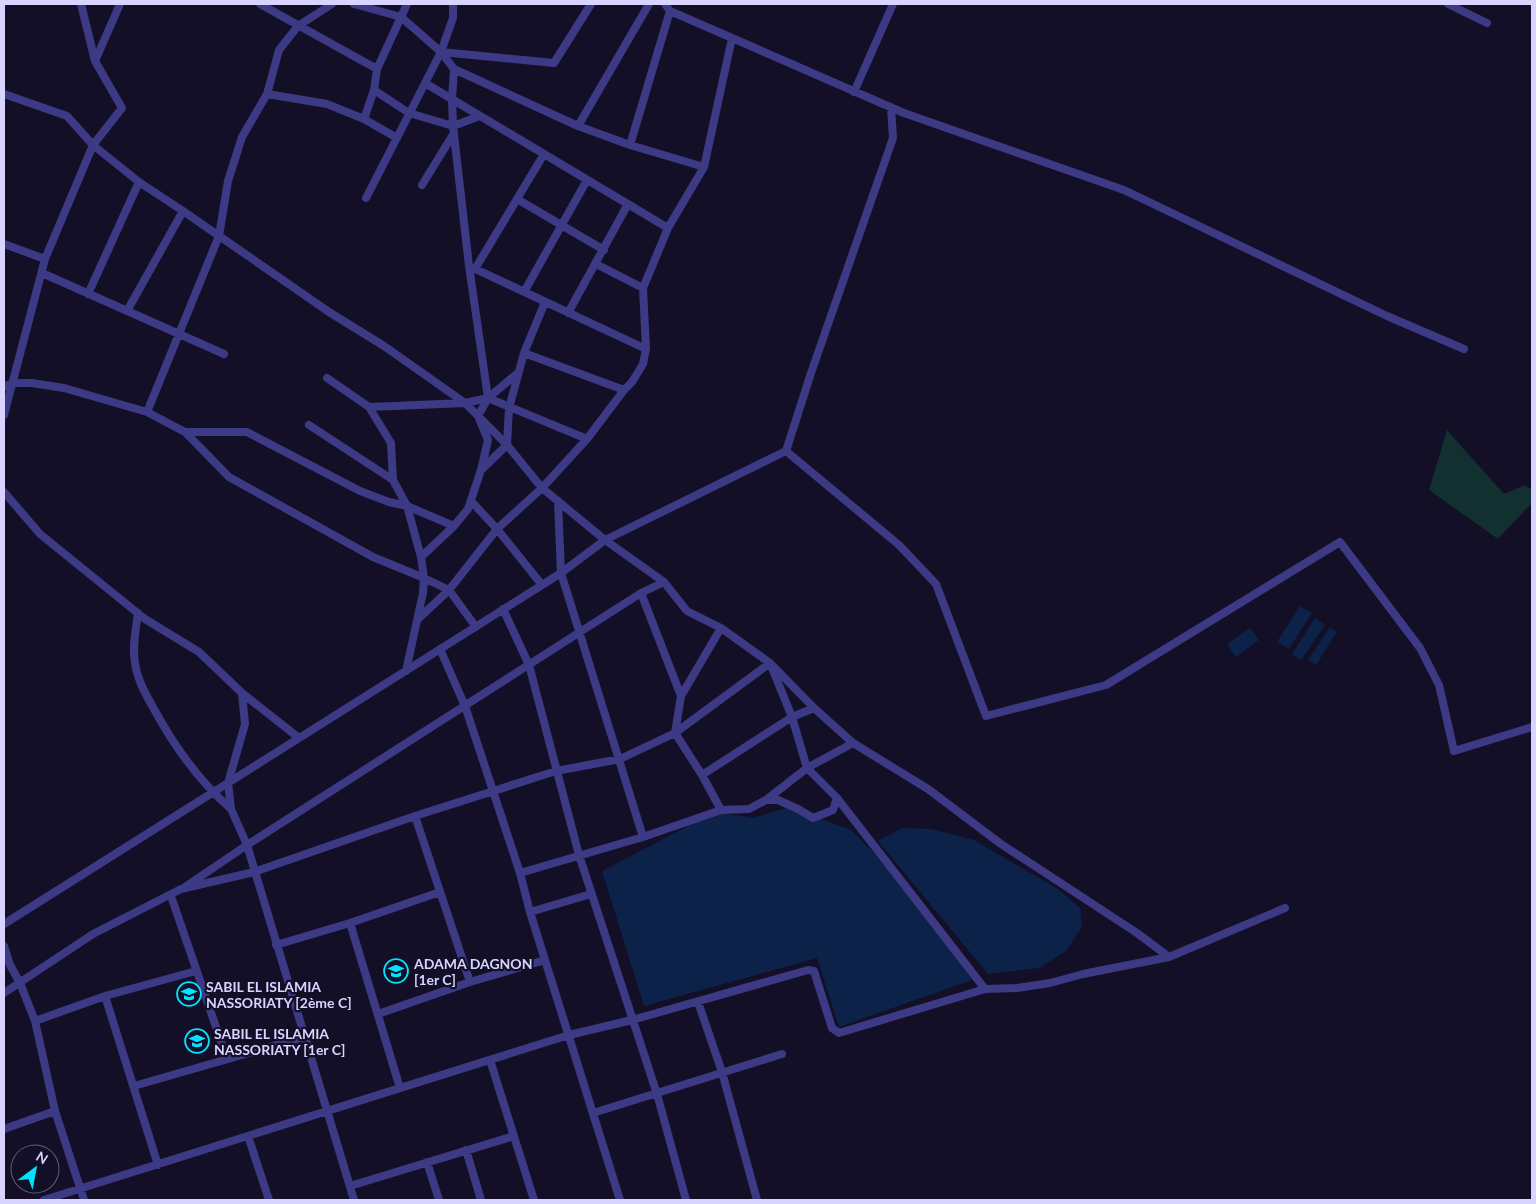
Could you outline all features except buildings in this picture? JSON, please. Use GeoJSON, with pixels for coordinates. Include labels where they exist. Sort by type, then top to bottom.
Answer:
{"type":"FeatureCollection","features":[{"type":"Feature","properties":{"kind":"street"},"geometry":{"type":"LineString","coordinates":[[4,416],[42,273],[44,259],[93,145],[122,108],[96,61],[81,4]]}},
{"type":"Feature","properties":{"kind":"street"},"geometry":{"type":"LineString","coordinates":[[96,61],[120,4]]}},
{"type":"Feature","properties":{"kind":"street"},"geometry":{"type":"LineString","coordinates":[[260,4],[377,69]]}},
{"type":"Feature","properties":{"kind":"street"},"geometry":{"type":"LineString","coordinates":[[147,412],[219,236],[228,181],[239,146],[266,94],[279,50],[298,26],[332,4]]}},
{"type":"Feature","properties":{"kind":"street"},"geometry":{"type":"LineString","coordinates":[[354,4],[401,17],[441,52],[454,70],[578,126],[630,146],[704,167]]}},
{"type":"Feature","properties":{"kind":"street"},"geometry":{"type":"LineString","coordinates":[[364,119],[374,90],[377,69],[406,4]]}},
{"type":"Feature","properties":{"kind":"street"},"geometry":{"type":"LineString","coordinates":[[366,198],[441,52],[453,18],[453,4]]}},
{"type":"Feature","properties":{"kind":"street"},"geometry":{"type":"LineString","coordinates":[[441,52],[554,63],[591,4]]}},
{"type":"Feature","properties":{"kind":"street"},"geometry":{"type":"LineString","coordinates":[[578,126],[648,4]]}},
{"type":"Feature","properties":{"kind":"street"},"geometry":{"type":"LineString","coordinates":[[665,4],[670,11],[891,108],[1124,190],[1387,316],[1464,349]]}},
{"type":"Feature","properties":{"kind":"street"},"geometry":{"type":"LineString","coordinates":[[854,92],[893,4]]}},
{"type":"Feature","properties":{"kind":"street"},"geometry":{"type":"LineString","coordinates":[[1448,4],[1487,23]]}},
{"type":"Feature","properties":{"kind":"street"},"geometry":{"type":"LineString","coordinates":[[630,146],[670,11]]}},
{"type":"Feature","properties":{"kind":"street"},"geometry":{"type":"LineString","coordinates":[[418,619],[448,590],[497,529],[542,488],[587,439],[632,382],[643,364],[646,349],[643,288],[668,228],[704,167],[732,38]]}},
{"type":"Feature","properties":{"kind":"street"},"geometry":{"type":"LineString","coordinates":[[454,70],[453,129],[488,398]]}},
{"type":"Feature","properties":{"kind":"street"},"geometry":{"type":"LineString","coordinates":[[424,83],[668,228]]}},
{"type":"Feature","properties":{"kind":"street"},"geometry":{"type":"LineString","coordinates":[[374,90],[409,113],[453,129]]}},
{"type":"Feature","properties":{"kind":"street"},"geometry":{"type":"LineString","coordinates":[[266,94],[327,104],[364,119],[397,138]]}},
{"type":"Feature","properties":{"kind":"street"},"geometry":{"type":"LineString","coordinates":[[5,97],[67,116],[93,145],[139,182],[329,312],[384,346],[465,403],[507,445],[542,488],[604,540],[664,582],[687,611],[721,628],[770,663],[814,708],[854,743],[928,789],[1001,844],[1137,933],[1169,957]]}},
{"type":"Feature","properties":{"kind":"street"},"geometry":{"type":"LineString","coordinates":[[4,924],[561,573],[604,540],[786,451],[811,372],[893,138],[891,108]]}},
{"type":"Feature","properties":{"kind":"street"},"geometry":{"type":"LineString","coordinates":[[422,184],[453,129],[480,116]]}},
{"type":"Feature","properties":{"kind":"street"},"geometry":{"type":"LineString","coordinates":[[472,267],[544,154]]}},
{"type":"Feature","properties":{"kind":"street"},"geometry":{"type":"LineString","coordinates":[[524,292],[587,180]]}},
{"type":"Feature","properties":{"kind":"street"},"geometry":{"type":"LineString","coordinates":[[88,294],[139,182]]}},
{"type":"Feature","properties":{"kind":"street"},"geometry":{"type":"LineString","coordinates":[[517,199],[604,250]]}},
{"type":"Feature","properties":{"kind":"street"},"geometry":{"type":"LineString","coordinates":[[568,312],[628,204]]}},
{"type":"Feature","properties":{"kind":"street"},"geometry":{"type":"LineString","coordinates":[[128,311],[183,211]]}},
{"type":"Feature","properties":{"kind":"street"},"geometry":{"type":"LineString","coordinates":[[4,244],[44,259]]}},
{"type":"Feature","properties":{"kind":"street"},"geometry":{"type":"LineString","coordinates":[[596,264],[643,288]]}},
{"type":"Feature","properties":{"kind":"street"},"geometry":{"type":"LineString","coordinates":[[472,267],[646,349]]}},
{"type":"Feature","properties":{"kind":"street"},"geometry":{"type":"LineString","coordinates":[[42,273],[224,354]]}},
{"type":"Feature","properties":{"kind":"street"},"geometry":{"type":"LineString","coordinates":[[481,470],[507,445],[509,408],[524,353],[545,302]]}},
{"type":"Feature","properties":{"kind":"street"},"geometry":{"type":"LineString","coordinates":[[524,353],[624,390]]}},
{"type":"Feature","properties":{"kind":"street"},"geometry":{"type":"LineString","coordinates":[[478,416],[488,398],[520,371]]}},
{"type":"Feature","properties":{"kind":"street"},"geometry":{"type":"LineString","coordinates":[[327,378],[369,407],[391,443],[393,480],[407,506],[421,557],[424,578],[418,619],[406,671]]}},
{"type":"Feature","properties":{"kind":"street"},"geometry":{"type":"LineString","coordinates":[[4,386],[12,383],[32,383],[64,388],[147,412],[185,432],[229,477],[373,557],[448,590],[476,627]]}},
{"type":"Feature","properties":{"kind":"street"},"geometry":{"type":"LineString","coordinates":[[369,407],[465,403],[488,398],[587,439]]}},
{"type":"Feature","properties":{"kind":"street"},"geometry":{"type":"LineString","coordinates":[[421,557],[454,526],[468,509],[471,502],[488,440],[478,416]]}},
{"type":"Feature","properties":{"kind":"street"},"geometry":{"type":"LineString","coordinates":[[310,425],[393,480]]}},
{"type":"Feature","properties":{"kind":"street"},"geometry":{"type":"LineString","coordinates":[[185,432],[247,432],[360,491],[389,502],[407,506],[454,526]]}},
{"type":"Feature","properties":{"kind":"street"},"geometry":{"type":"LineString","coordinates":[[786,451],[899,545],[936,584],[986,716],[1106,685],[1340,542],[1420,648],[1439,685],[1454,751],[1532,727]]}},
{"type":"Feature","properties":{"kind":"street"},"geometry":{"type":"LineString","coordinates":[[4,492],[40,534],[146,619],[199,652],[242,693],[299,738]]}},
{"type":"Feature","properties":{"kind":"street"},"geometry":{"type":"LineString","coordinates":[[558,501],[561,573],[644,837]]}},
{"type":"Feature","properties":{"kind":"street"},"geometry":{"type":"LineString","coordinates":[[471,502],[497,529],[542,585]]}},
{"type":"Feature","properties":{"kind":"street"},"geometry":{"type":"LineString","coordinates":[[4,993],[94,934],[181,890],[247,845],[641,593],[664,582]]}},
{"type":"Feature","properties":{"kind":"street"},"geometry":{"type":"LineString","coordinates":[[641,593],[681,696]]}},
{"type":"Feature","properties":{"kind":"street"},"geometry":{"type":"LineString","coordinates":[[503,609],[529,665],[579,855],[657,1094],[686,1200]]}},
{"type":"Feature","properties":{"kind":"street"},"geometry":{"type":"LineString","coordinates":[[138,613],[135,635],[135,662],[144,691],[169,738],[212,792],[231,809]]}},
{"type":"Feature","properties":{"kind":"street"},"geometry":{"type":"LineString","coordinates":[[721,628],[681,696],[675,733],[702,775],[721,810]]}},
{"type":"Feature","properties":{"kind":"street"},"geometry":{"type":"LineString","coordinates":[[440,649],[465,706],[520,873],[530,912],[620,1200]]}},
{"type":"Feature","properties":{"kind":"street"},"geometry":{"type":"LineString","coordinates":[[770,663],[792,717],[807,768],[837,798],[985,989]]}},
{"type":"Feature","properties":{"kind":"street"},"geometry":{"type":"LineString","coordinates":[[181,890],[254,872],[415,816],[556,771],[620,759],[675,733],[770,663]]}},
{"type":"Feature","properties":{"kind":"street"},"geometry":{"type":"LineString","coordinates":[[242,693],[245,724],[228,783],[231,809],[247,845],[354,1200]]}},
{"type":"Feature","properties":{"kind":"street"},"geometry":{"type":"LineString","coordinates":[[702,775],[792,717],[814,708]]}},
{"type":"Feature","properties":{"kind":"street"},"geometry":{"type":"LineString","coordinates":[[520,873],[644,837],[721,810],[749,809],[766,800],[807,768],[854,743]]}},
{"type":"Feature","properties":{"kind":"street"},"geometry":{"type":"LineString","coordinates":[[766,800],[778,800],[813,818],[833,810],[837,798]]}},
{"type":"Feature","properties":{"kind":"street"},"geometry":{"type":"LineString","coordinates":[[415,816],[470,982]]}},
{"type":"Feature","properties":{"kind":"street"},"geometry":{"type":"LineString","coordinates":[[276,945],[350,924],[440,892]]}},
{"type":"Feature","properties":{"kind":"street"},"geometry":{"type":"LineString","coordinates":[[530,912],[591,894]]}},
{"type":"Feature","properties":{"kind":"street"},"geometry":{"type":"LineString","coordinates":[[171,896],[227,1060]]}},
{"type":"Feature","properties":{"kind":"street"},"geometry":{"type":"LineString","coordinates":[[44,1200],[569,1035],[632,1020],[808,970],[814,971],[832,1028],[839,1032],[985,989],[1017,988],[1169,957],[1285,908]]}},
{"type":"Feature","properties":{"kind":"street"},"geometry":{"type":"LineString","coordinates":[[350,924],[400,1088]]}},
{"type":"Feature","properties":{"kind":"street"},"geometry":{"type":"LineString","coordinates":[[4,946],[10,965],[36,1021],[55,1111],[84,1200]]}},
{"type":"Feature","properties":{"kind":"street"},"geometry":{"type":"LineString","coordinates":[[4,958],[10,965]]}},
{"type":"Feature","properties":{"kind":"street"},"geometry":{"type":"LineString","coordinates":[[378,1014],[470,982],[545,960]]}},
{"type":"Feature","properties":{"kind":"street"},"geometry":{"type":"LineString","coordinates":[[36,1021],[106,996],[196,970]]}},
{"type":"Feature","properties":{"kind":"street"},"geometry":{"type":"LineString","coordinates":[[106,996],[158,1165]]}},
{"type":"Feature","properties":{"kind":"street"},"geometry":{"type":"LineString","coordinates":[[698,1002],[722,1072],[757,1200]]}},
{"type":"Feature","properties":{"kind":"street"},"geometry":{"type":"LineString","coordinates":[[134,1086],[304,1037]]}},
{"type":"Feature","properties":{"kind":"street"},"geometry":{"type":"LineString","coordinates":[[593,1113],[782,1054]]}},
{"type":"Feature","properties":{"kind":"street"},"geometry":{"type":"LineString","coordinates":[[490,1060],[534,1200]]}},
{"type":"Feature","properties":{"kind":"street"},"geometry":{"type":"LineString","coordinates":[[4,1129],[55,1111]]}},
{"type":"Feature","properties":{"kind":"street"},"geometry":{"type":"LineString","coordinates":[[248,1136],[269,1200]]}},
{"type":"Feature","properties":{"kind":"street"},"geometry":{"type":"LineString","coordinates":[[350,1186],[514,1136]]}},
{"type":"Feature","properties":{"kind":"street"},"geometry":{"type":"LineString","coordinates":[[466,1150],[482,1200]]}},
{"type":"Feature","properties":{"kind":"street"},"geometry":{"type":"LineString","coordinates":[[427,1162],[439,1200]]}},
{"type":"Feature","properties":{"kind":"green space"},"geometry":{"type":"Polygon","coordinates":[[[1447,430],[1504,494],[1525,485],[1532,490],[1532,503],[1498,539],[1429,490],[1447,430]]]}},
{"type":"Feature","properties":{"kind":"water"},"geometry":{"type":"Polygon","coordinates":[[[1300,606],[1312,613],[1289,649],[1277,642],[1300,606]]]}},
{"type":"Feature","properties":{"kind":"water"},"geometry":{"type":"Polygon","coordinates":[[[1315,618],[1325,625],[1301,660],[1292,654],[1315,618]]]}},
{"type":"Feature","properties":{"kind":"water"},"geometry":{"type":"Polygon","coordinates":[[[1330,627],[1337,632],[1316,665],[1308,660],[1330,627]]]}},
{"type":"Feature","properties":{"kind":"water"},"geometry":{"type":"Polygon","coordinates":[[[1250,628],[1259,640],[1236,657],[1227,644],[1250,628]]]}},
{"type":"Feature","properties":{"kind":"water"},"geometry":{"type":"Polygon","coordinates":[[[789,807],[851,830],[873,852],[942,936],[972,980],[839,1027],[817,958],[644,1006],[602,871],[715,812],[753,818],[789,807]]]}},
{"type":"Feature","properties":{"kind":"water"},"geometry":{"type":"Polygon","coordinates":[[[902,828],[931,829],[974,840],[1058,889],[1080,908],[1082,927],[1066,951],[1039,968],[988,974],[878,841],[902,828]]]}},
{"type":"Feature","properties":{"kind":"place","name":"ADAMA DAGNON [1er C]"},"geometry":{"type":"Point","coordinates":[396,971]}},
{"type":"Feature","properties":{"kind":"place","name":"SABIL EL ISLAMIA NASSORIATY [2ème C]"},"geometry":{"type":"Point","coordinates":[189,994]}},
{"type":"Feature","properties":{"kind":"place","name":"SABIL EL ISLAMIA NASSORIATY [1er C]"},"geometry":{"type":"Point","coordinates":[197,1041]}}]}
